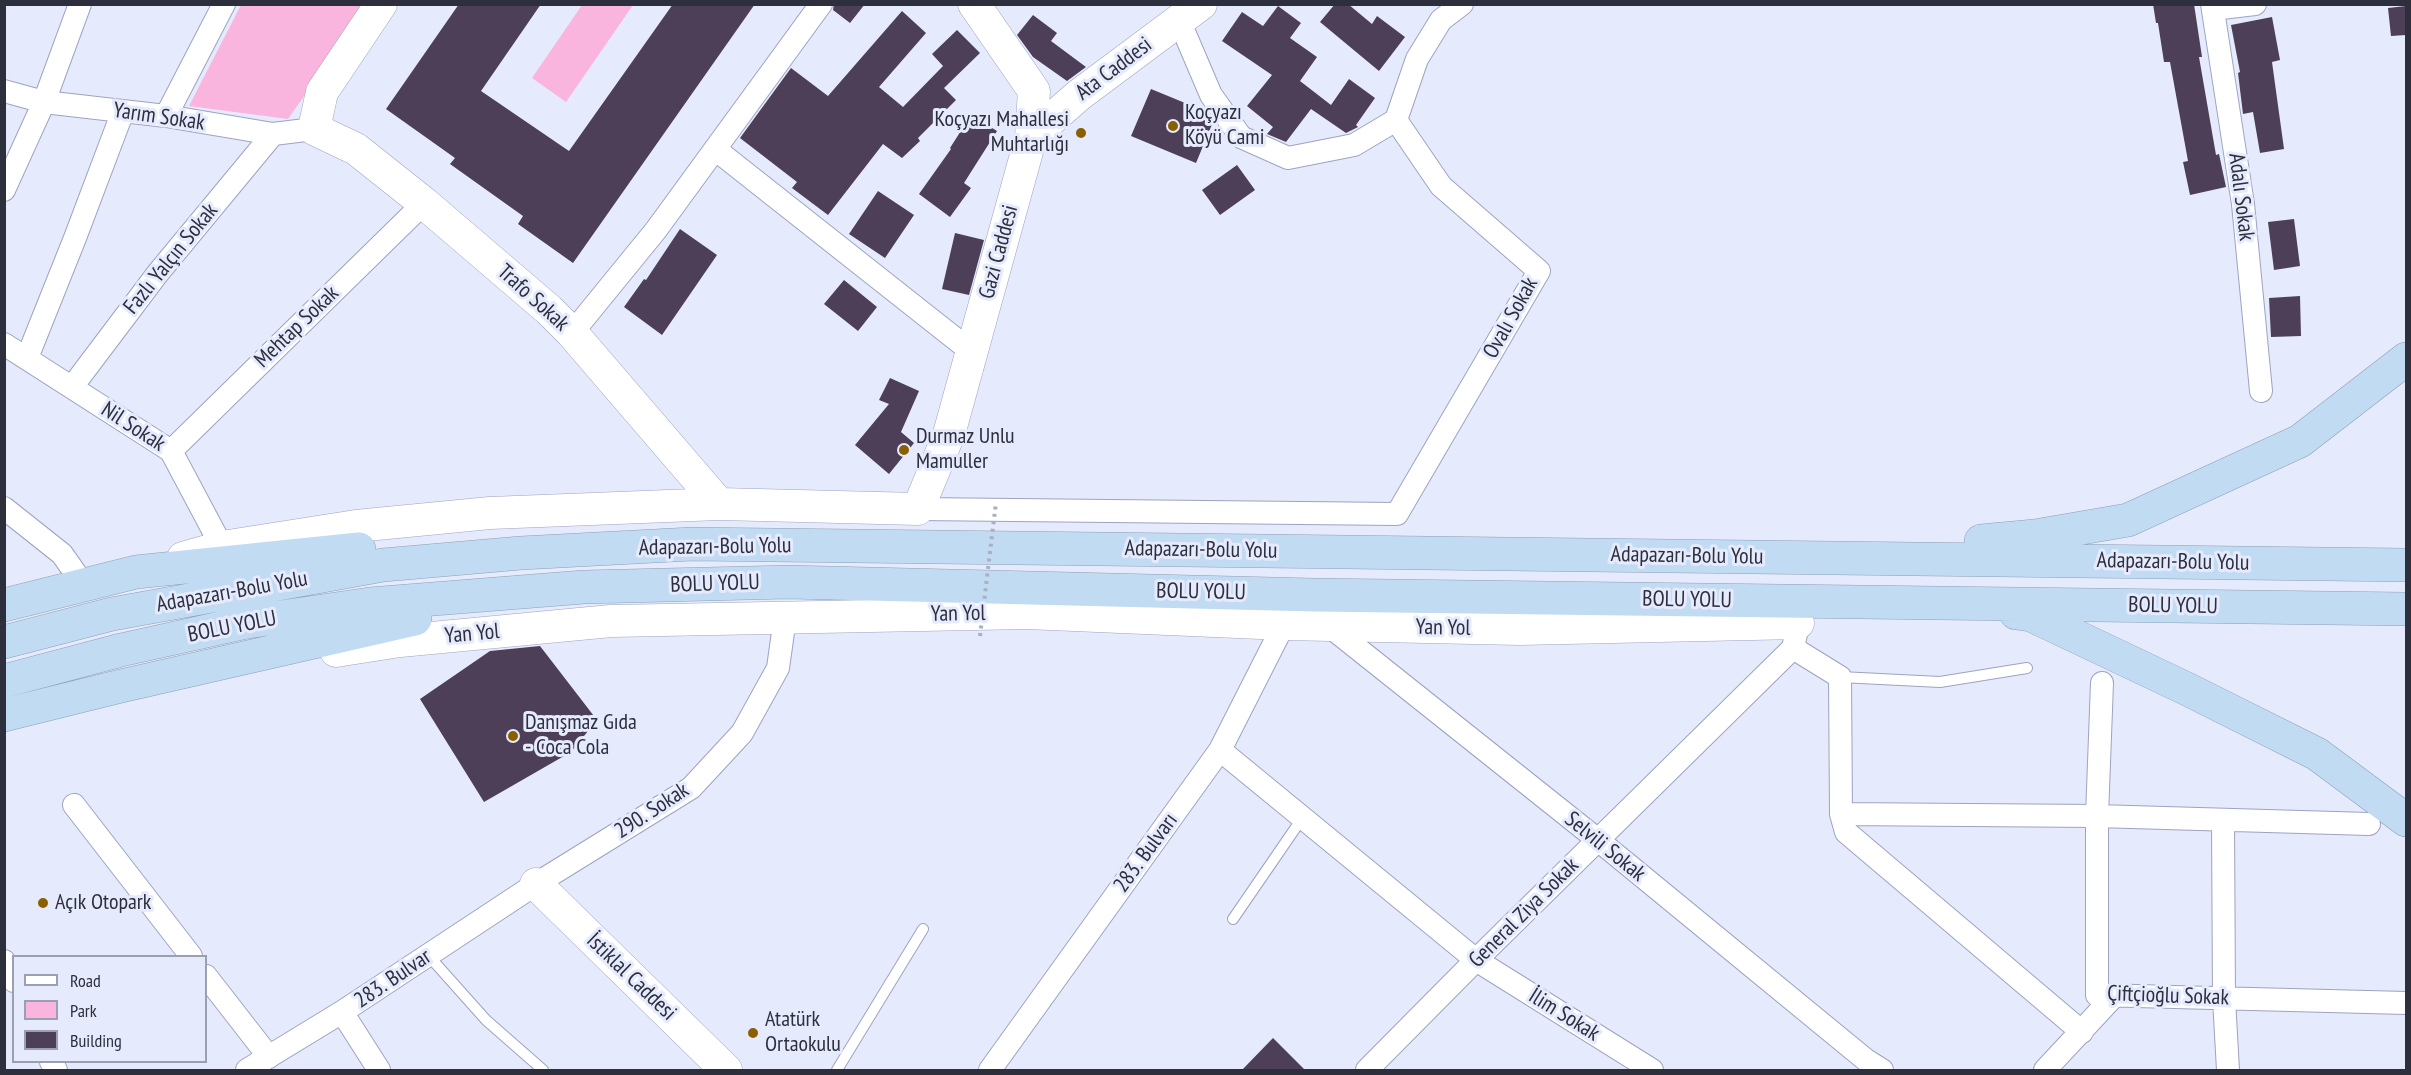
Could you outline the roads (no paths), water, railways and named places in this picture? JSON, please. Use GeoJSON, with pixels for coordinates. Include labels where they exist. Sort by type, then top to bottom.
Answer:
{"type":"FeatureCollection","features":[{"type":"Feature","properties":{"kind":"highway"},"geometry":{"type":"LineString","coordinates":[[1793,557],[2035,536],[2128,520],[2300,441],[2406,359]]}},
{"type":"Feature","properties":{"kind":"highway"},"geometry":{"type":"LineString","coordinates":[[4,605],[136,572],[517,532],[607,532],[692,544]]}},
{"type":"Feature","properties":{"kind":"highway","name":"Adapazarı-Bolu Yolu"},"geometry":{"type":"LineString","coordinates":[[4,642],[112,614],[383,565],[521,553],[692,544],[2406,566]]}},
{"type":"Feature","properties":{"kind":"highway","name":"BOLU YOLU"},"geometry":{"type":"LineString","coordinates":[[4,681],[121,650],[248,622],[370,604],[584,587],[789,582],[1314,595],[2406,609]]}},
{"type":"Feature","properties":{"kind":"highway"},"geometry":{"type":"LineString","coordinates":[[4,715],[391,623],[584,587]]}},
{"type":"Feature","properties":{"kind":"highway"},"geometry":{"type":"LineString","coordinates":[[1943,604],[2031,615],[2317,754],[2406,820]]}},
{"type":"Feature","properties":{"kind":"street"},"geometry":{"type":"LineString","coordinates":[[4,190],[44,102],[80,4]]}},
{"type":"Feature","properties":{"kind":"street"},"geometry":{"type":"LineString","coordinates":[[166,116],[224,4]]}},
{"type":"Feature","properties":{"kind":"street"},"geometry":{"type":"LineString","coordinates":[[314,129],[322,92],[381,4]]}},
{"type":"Feature","properties":{"kind":"street"},"geometry":{"type":"LineString","coordinates":[[572,333],[656,230],[821,4]]}},
{"type":"Feature","properties":{"kind":"street"},"geometry":{"type":"LineString","coordinates":[[974,4],[1034,91],[1079,95]]}},
{"type":"Feature","properties":{"kind":"street"},"geometry":{"type":"LineString","coordinates":[[1195,9],[1211,95],[1241,137],[1288,158],[1354,145],[1396,120],[1417,59],[1441,20],[1461,4]]}},
{"type":"Feature","properties":{"kind":"street"},"geometry":{"type":"LineString","coordinates":[[2213,7],[2255,4]]}},
{"type":"Feature","properties":{"kind":"street","name":"Adalı Sokak"},"geometry":{"type":"LineString","coordinates":[[2213,7],[2243,204],[2261,391]]}},
{"type":"Feature","properties":{"kind":"street","name":"Ata Caddesi"},"geometry":{"type":"LineString","coordinates":[[1031,138],[1079,95],[1195,9]]}},
{"type":"Feature","properties":{"kind":"street","name":"Yarım Sokak"},"geometry":{"type":"LineString","coordinates":[[4,91],[44,102],[166,116],[273,134],[314,129]]}},
{"type":"Feature","properties":{"kind":"street","name":"Gazi Caddesi"},"geometry":{"type":"LineString","coordinates":[[918,509],[949,434],[972,352],[1031,138],[1034,91]]}},
{"type":"Feature","properties":{"kind":"street"},"geometry":{"type":"LineString","coordinates":[[27,358],[123,111]]}},
{"type":"Feature","properties":{"kind":"street","name":"Ovalı Sokak"},"geometry":{"type":"LineString","coordinates":[[918,509],[1397,514],[1539,271],[1441,186],[1396,120]]}},
{"type":"Feature","properties":{"kind":"street","name":"Trafo Sokak"},"geometry":{"type":"LineString","coordinates":[[314,129],[356,149],[424,203],[549,310],[572,333],[719,504]]}},
{"type":"Feature","properties":{"kind":"street","name":"Fazlı Yalçın Sokak"},"geometry":{"type":"LineString","coordinates":[[72,387],[158,273],[273,134]]}},
{"type":"Feature","properties":{"kind":"street"},"geometry":{"type":"LineString","coordinates":[[715,149],[972,352]]}},
{"type":"Feature","properties":{"kind":"street","name":"Mehtap Sokak"},"geometry":{"type":"LineString","coordinates":[[171,451],[424,203]]}},
{"type":"Feature","properties":{"kind":"street","name":"Nil Sokak"},"geometry":{"type":"LineString","coordinates":[[4,344],[171,451],[222,547]]}},
{"type":"Feature","properties":{"kind":"street"},"geometry":{"type":"LineString","coordinates":[[136,572],[222,547],[356,526],[490,513],[719,504],[918,509]]}},
{"type":"Feature","properties":{"kind":"street"},"geometry":{"type":"LineString","coordinates":[[4,508],[62,554],[83,584]]}},
{"type":"Feature","properties":{"kind":"street","name":"Yan Yol"},"geometry":{"type":"LineString","coordinates":[[122,686],[400,641],[610,621],[1027,613],[1284,624],[1795,636]]}},
{"type":"Feature","properties":{"kind":"street","name":"290. Sokak"},"geometry":{"type":"LineString","coordinates":[[536,884],[691,788],[742,733],[778,668],[785,618]]}},
{"type":"Feature","properties":{"kind":"street","name":"283. Bulvarı"},"geometry":{"type":"LineString","coordinates":[[990,1071],[1220,750],[1284,624]]}},
{"type":"Feature","properties":{"kind":"street","name":"Selvili Sokak"},"geometry":{"type":"LineString","coordinates":[[1328,625],[1598,840],[1882,1071]]}},
{"type":"Feature","properties":{"kind":"street"},"geometry":{"type":"LineString","coordinates":[[1795,636],[1839,678],[1841,814],[1846,832],[2082,1032]]}},
{"type":"Feature","properties":{"kind":"street","name":"General Ziya Sokak"},"geometry":{"type":"LineString","coordinates":[[1367,1071],[1598,840],[1795,636]]}},
{"type":"Feature","properties":{"kind":"street","name":"Çiftçioğlu Sokak"},"geometry":{"type":"LineString","coordinates":[[2102,683],[2097,816],[2097,996],[2406,1003]]}},
{"type":"Feature","properties":{"kind":"street","name":"İlim Sokak"},"geometry":{"type":"LineString","coordinates":[[1220,750],[1476,960],[1652,1071]]}},
{"type":"Feature","properties":{"kind":"street"},"geometry":{"type":"LineString","coordinates":[[74,805],[189,955]]}},
{"type":"Feature","properties":{"kind":"street"},"geometry":{"type":"LineString","coordinates":[[1841,814],[2097,816],[2369,824]]}},
{"type":"Feature","properties":{"kind":"street"},"geometry":{"type":"LineString","coordinates":[[2223,820],[2224,999],[2228,1071]]}},
{"type":"Feature","properties":{"kind":"street","name":"283. Bulvar"},"geometry":{"type":"LineString","coordinates":[[247,1071],[342,1012],[536,884]]}},
{"type":"Feature","properties":{"kind":"street","name":"İstiklal Caddesi"},"geometry":{"type":"LineString","coordinates":[[536,884],[726,1071]]}},
{"type":"Feature","properties":{"kind":"street"},"geometry":{"type":"LineString","coordinates":[[4,962],[12,977]]}},
{"type":"Feature","properties":{"kind":"street"},"geometry":{"type":"LineString","coordinates":[[207,977],[269,1058]]}},
{"type":"Feature","properties":{"kind":"street"},"geometry":{"type":"LineString","coordinates":[[2045,1071],[2114,996]]}},
{"type":"Feature","properties":{"kind":"street"},"geometry":{"type":"LineString","coordinates":[[342,1012],[379,1071]]}},
{"type":"Feature","properties":{"kind":"lane"},"geometry":{"type":"LineString","coordinates":[[1839,678],[1940,682],[2027,668]]}},
{"type":"Feature","properties":{"kind":"lane"},"geometry":{"type":"LineString","coordinates":[[1233,919],[1303,817]]}},
{"type":"Feature","properties":{"kind":"lane"},"geometry":{"type":"LineString","coordinates":[[837,1071],[923,929]]}},
{"type":"Feature","properties":{"kind":"lane"},"geometry":{"type":"LineString","coordinates":[[428,955],[486,1020],[543,1071]]}},
{"type":"Feature","properties":{"kind":"place","name":"Koçyazı Köyü Cami"},"geometry":{"type":"Point","coordinates":[1173,126]}},
{"type":"Feature","properties":{"kind":"place","name":"Koçyazı Mahallesi Muhtarlığı"},"geometry":{"type":"Point","coordinates":[1081,133]}},
{"type":"Feature","properties":{"kind":"place","name":"Durmaz Unlu Mamuller"},"geometry":{"type":"Point","coordinates":[904,450]}},
{"type":"Feature","properties":{"kind":"place","name":"Danışmaz Gıda - Coca Cola"},"geometry":{"type":"Point","coordinates":[513,736]}},
{"type":"Feature","properties":{"kind":"place","name":"Açık Otopark"},"geometry":{"type":"Point","coordinates":[43,903]}},
{"type":"Feature","properties":{"kind":"place","name":"Atatürk Ortaokulu"},"geometry":{"type":"Point","coordinates":[753,1033]}}]}
